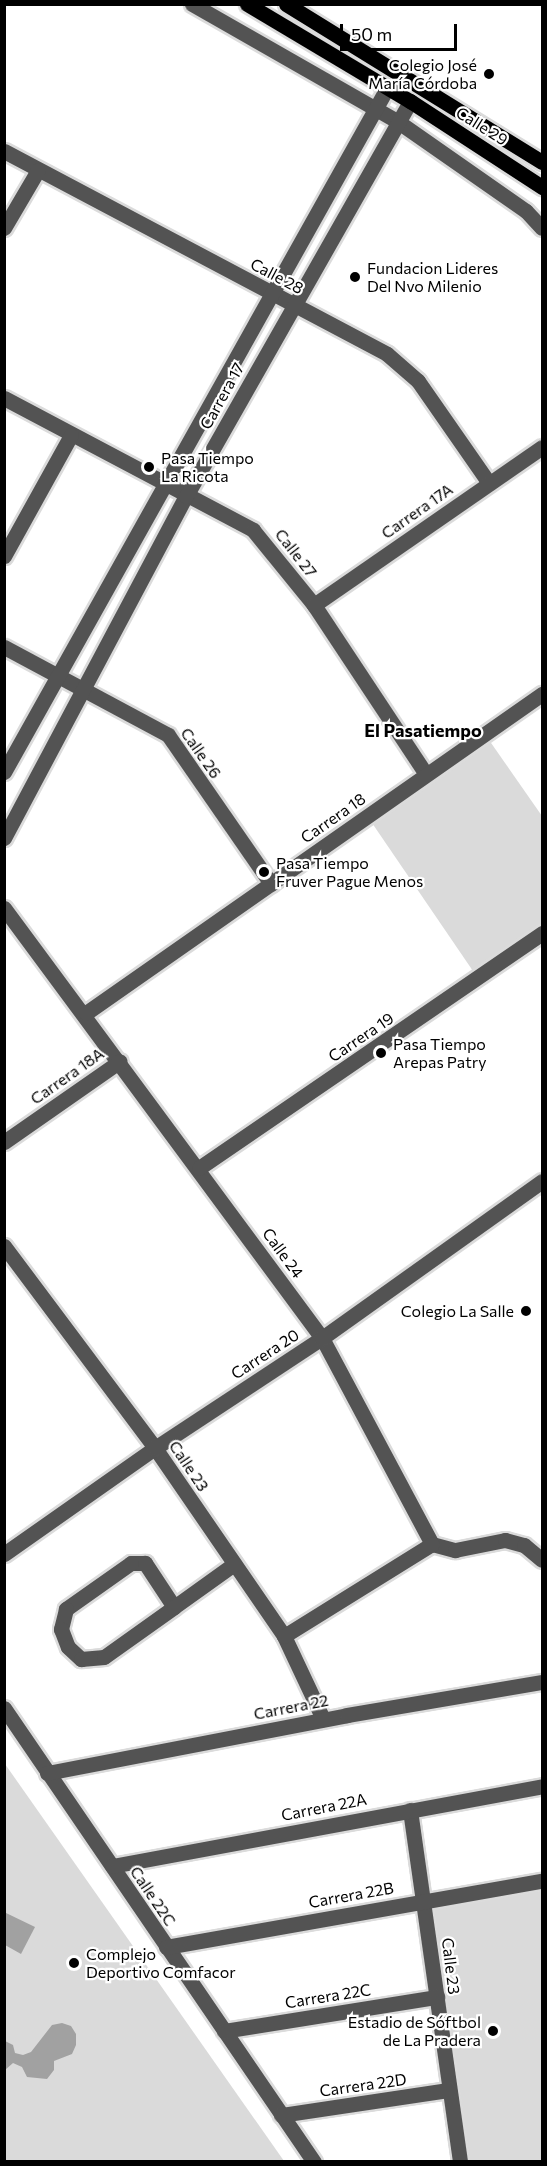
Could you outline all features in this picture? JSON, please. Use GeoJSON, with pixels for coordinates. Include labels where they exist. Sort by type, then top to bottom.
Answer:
{"type":"FeatureCollection","features":[{"type":"Feature","properties":{"kind":"main road","name":"Calle 29"},"geometry":{"type":"LineString","coordinates":[[247,4],[410,101],[543,187]]}},
{"type":"Feature","properties":{"kind":"main road","name":"Calle 29"},"geometry":{"type":"LineString","coordinates":[[286,4],[543,162]]}},
{"type":"Feature","properties":{"kind":"street"},"geometry":{"type":"LineString","coordinates":[[192,4],[397,121],[526,211],[543,228]]}},
{"type":"Feature","properties":{"kind":"street","name":"Carrera 17"},"geometry":{"type":"LineString","coordinates":[[4,772],[166,486],[270,293],[387,88]]}},
{"type":"Feature","properties":{"kind":"street","name":"Carrera 17"},"geometry":{"type":"LineString","coordinates":[[4,838],[186,496],[410,101]]}},
{"type":"Feature","properties":{"kind":"street","name":"Calle 28"},"geometry":{"type":"LineString","coordinates":[[4,151],[270,293],[356,335],[387,354],[418,381],[489,483]]}},
{"type":"Feature","properties":{"kind":"street"},"geometry":{"type":"LineString","coordinates":[[4,228],[38,170]]}},
{"type":"Feature","properties":{"kind":"street","name":"Calle 27"},"geometry":{"type":"LineString","coordinates":[[4,398],[166,486],[253,530],[314,605],[425,773]]}},
{"type":"Feature","properties":{"kind":"street"},"geometry":{"type":"LineString","coordinates":[[4,556],[71,435]]}},
{"type":"Feature","properties":{"kind":"street","name":"Carrera 17A"},"geometry":{"type":"LineString","coordinates":[[314,605],[543,447]]}},
{"type":"Feature","properties":{"kind":"street","name":"Calle 26"},"geometry":{"type":"LineString","coordinates":[[4,647],[168,735],[271,884]]}},
{"type":"Feature","properties":{"kind":"street","name":"Carrera 18"},"geometry":{"type":"LineString","coordinates":[[86,1013],[425,773],[543,694]]}},
{"type":"Feature","properties":{"kind":"street","name":"Calle 24"},"geometry":{"type":"LineString","coordinates":[[4,908],[86,1013],[322,1338],[432,1544]]}},
{"type":"Feature","properties":{"kind":"street","name":"Carrera 19"},"geometry":{"type":"LineString","coordinates":[[199,1168],[541,937]]}},
{"type":"Feature","properties":{"kind":"street","name":"Carrera 18A"},"geometry":{"type":"LineString","coordinates":[[4,1142],[120,1061]]}},
{"type":"Feature","properties":{"kind":"street","name":"Carrera 20"},"geometry":{"type":"LineString","coordinates":[[4,1554],[155,1448],[322,1338],[543,1181]]}},
{"type":"Feature","properties":{"kind":"street","name":"Calle 23"},"geometry":{"type":"LineString","coordinates":[[4,1246],[11,1269],[155,1448],[284,1636],[323,1719]]}},
{"type":"Feature","properties":{"kind":"street"},"geometry":{"type":"LineString","coordinates":[[284,1636],[432,1544],[455,1550],[505,1540],[524,1545],[543,1560]]}},
{"type":"Feature","properties":{"kind":"street"},"geometry":{"type":"LineString","coordinates":[[174,1607],[145,1563],[131,1563],[66,1609],[61,1629],[68,1647],[81,1659],[92,1661],[104,1657],[174,1607],[234,1564]]}},
{"type":"Feature","properties":{"kind":"street","name":"Carrera 22"},"geometry":{"type":"LineString","coordinates":[[46,1773],[323,1719],[543,1682]]}},
{"type":"Feature","properties":{"kind":"street","name":"Calle 22C"},"geometry":{"type":"LineString","coordinates":[[4,1708],[46,1773],[314,2162]]}},
{"type":"Feature","properties":{"kind":"street","name":"Carrera 22A"},"geometry":{"type":"LineString","coordinates":[[112,1866],[543,1786]]}},
{"type":"Feature","properties":{"kind":"street","name":"Calle 23"},"geometry":{"type":"LineString","coordinates":[[410,1810],[425,1900],[460,2162]]}},
{"type":"Feature","properties":{"kind":"street","name":"Carrera 22B"},"geometry":{"type":"LineString","coordinates":[[166,1947],[543,1881]]}},
{"type":"Feature","properties":{"kind":"street","name":"Carrera 22C"},"geometry":{"type":"LineString","coordinates":[[224,2031],[437,1997]]}},
{"type":"Feature","properties":{"kind":"street","name":"Carrera 22D"},"geometry":{"type":"LineString","coordinates":[[281,2115],[449,2090]]}},
{"type":"Feature","properties":{"kind":"shaded area"},"geometry":{"type":"Polygon","coordinates":[[[489,740],[542,816],[542,928],[475,974],[372,823],[489,740]]]}},
{"type":"Feature","properties":{"kind":"shaded area","name":"Complejo Deportivo Comfacor"},"geometry":{"type":"Polygon","coordinates":[[[5,1764],[284,2161],[5,2161],[5,1764]]]}},
{"type":"Feature","properties":{"kind":"shaded area","name":"Estadio de Sóftbol de La Pradera"},"geometry":{"type":"Polygon","coordinates":[[[542,1881],[542,2161],[461,2161],[425,1900],[542,1881]]]}},
{"type":"Feature","properties":{"kind":"shaded area"},"geometry":{"type":"Polygon","coordinates":[[[4,1912],[35,1927],[21,1954],[5,1945],[4,1912]]]}},
{"type":"Feature","properties":{"kind":"shaded area"},"geometry":{"type":"Polygon","coordinates":[[[62,2023],[71,2026],[76,2034],[76,2045],[72,2054],[54,2061],[54,2070],[47,2079],[27,2077],[22,2067],[13,2063],[5,2070],[5,2041],[13,2045],[15,2053],[23,2055],[31,2052],[52,2025],[62,2023]]]}},
{"type":"Feature","properties":{"kind":"place","name":"Colegio José María Córdoba"},"geometry":{"type":"Point","coordinates":[489,74]}},
{"type":"Feature","properties":{"kind":"place","name":"Fundacion Lideres Del Nvo Milenio"},"geometry":{"type":"Point","coordinates":[355,277]}},
{"type":"Feature","properties":{"kind":"place","name":"Pasa Tiempo La Ricota"},"geometry":{"type":"Point","coordinates":[149,467]}},
{"type":"Feature","properties":{"kind":"place","name":"Pasa Tiempo Fruver Pague Menos"},"geometry":{"type":"Point","coordinates":[264,872]}},
{"type":"Feature","properties":{"kind":"place","name":"Pasa Tiempo Arepas Patry"},"geometry":{"type":"Point","coordinates":[381,1053]}},
{"type":"Feature","properties":{"kind":"place","name":"Colegio La Salle"},"geometry":{"type":"Point","coordinates":[526,1311]}},
{"type":"Feature","properties":{"kind":"place","name":"Complejo Deportivo Comfacor"},"geometry":{"type":"Point","coordinates":[74,1963]}},
{"type":"Feature","properties":{"kind":"place","name":"Estadio de Sóftbol de La Pradera"},"geometry":{"type":"Point","coordinates":[493,2031]}},
{"type":"Feature","properties":{"kind":"district","name":"El Pasatiempo"},"geometry":{"type":"Point","coordinates":[423,730]}}]}
